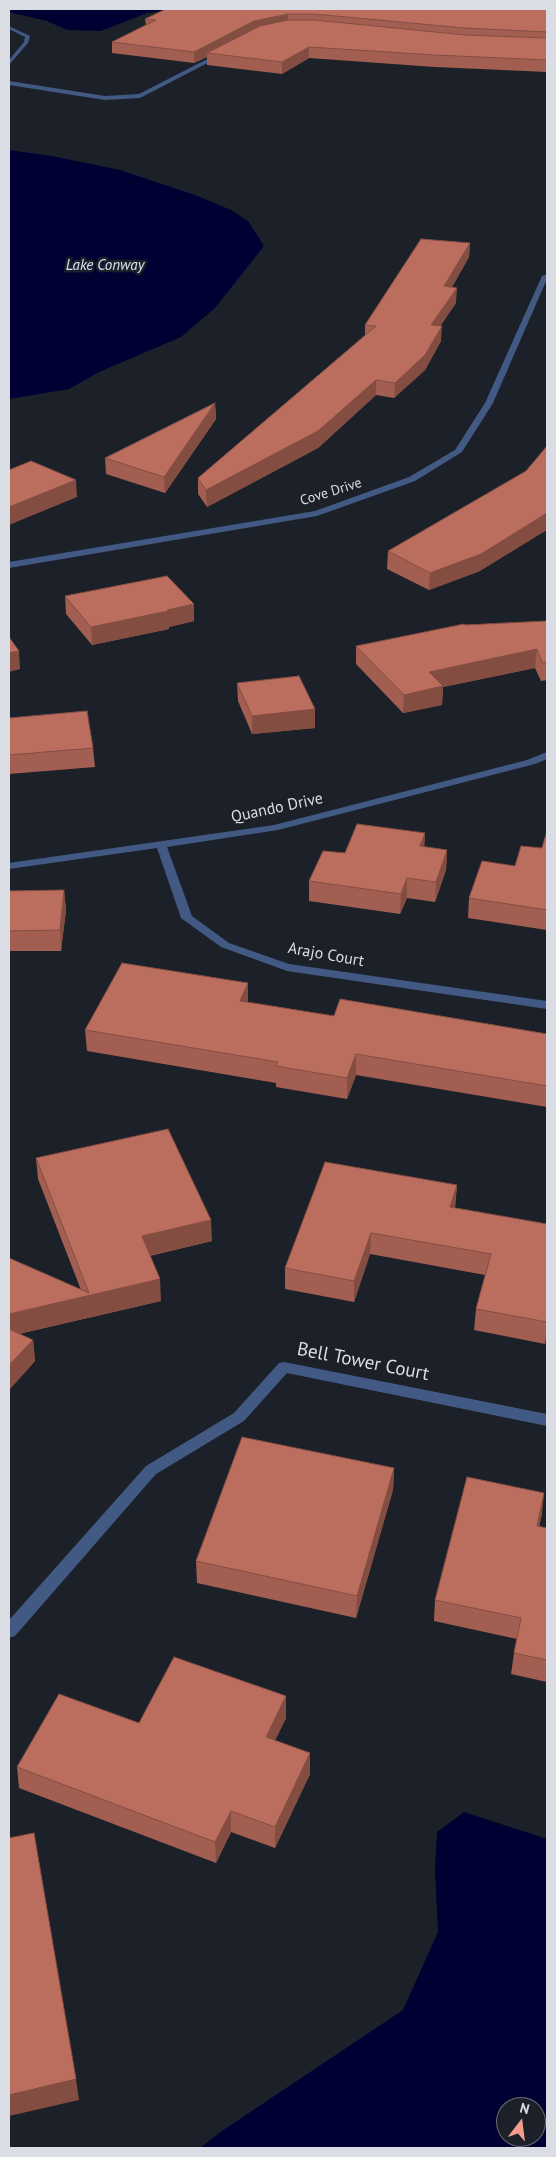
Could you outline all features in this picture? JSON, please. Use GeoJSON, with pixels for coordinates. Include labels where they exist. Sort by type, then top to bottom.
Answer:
{"type":"FeatureCollection","features":[{"type":"Feature","properties":{"kind":"street"},"geometry":{"type":"LineString","coordinates":[[9,27],[28,36],[26,42],[9,62]]}},
{"type":"Feature","properties":{"kind":"street"},"geometry":{"type":"LineString","coordinates":[[9,83],[105,98],[140,96],[224,53]]}},
{"type":"Feature","properties":{"kind":"street","name":"Cove Drive"},"geometry":{"type":"LineString","coordinates":[[9,566],[317,513],[412,479],[458,452],[489,403],[545,276],[547,276]]}},
{"type":"Feature","properties":{"kind":"street","name":"Quando Drive"},"geometry":{"type":"LineString","coordinates":[[9,866],[274,828],[531,762],[547,755]]}},
{"type":"Feature","properties":{"kind":"street","name":"Arajo Court"},"geometry":{"type":"LineString","coordinates":[[161,845],[187,918],[225,945],[287,967],[547,1005]]}},
{"type":"Feature","properties":{"kind":"street","name":"Bell Tower Court"},"geometry":{"type":"LineString","coordinates":[[9,1632],[150,1470],[239,1417],[284,1367],[547,1420]]}},
{"type":"Feature","properties":{"kind":"water"},"geometry":{"type":"Polygon","coordinates":[[[9,9],[176,9],[147,13],[101,31],[67,30],[47,21],[9,12],[9,9]]]}},
{"type":"Feature","properties":{"kind":"water","name":"Lake Conway"},"geometry":{"type":"Polygon","coordinates":[[[9,150],[52,156],[120,170],[195,195],[231,210],[248,221],[264,246],[215,308],[181,337],[99,372],[69,389],[9,399],[9,150]]]}},
{"type":"Feature","properties":{"kind":"water"},"geometry":{"type":"Polygon","coordinates":[[[464,1812],[547,1839],[547,2148],[200,2148],[222,2131],[403,2010],[438,1932],[435,1871],[437,1832],[464,1812]]]}},
{"type":"Feature","properties":{"kind":"building"},"geometry":{"type":"Polygon","coordinates":[[[166,9],[547,9],[547,32],[465,28],[314,14],[288,14],[254,21],[194,52],[112,42],[156,20],[145,19],[166,9]]]}},
{"type":"Feature","properties":{"kind":"building"},"geometry":{"type":"Polygon","coordinates":[[[288,20],[314,20],[465,35],[547,38],[547,60],[309,47],[282,62],[207,53],[260,26],[288,20]]]}},
{"type":"Feature","properties":{"kind":"building"},"geometry":{"type":"Polygon","coordinates":[[[421,239],[470,243],[444,286],[457,288],[431,325],[442,326],[425,355],[395,383],[376,380],[318,431],[206,490],[198,478],[376,326],[365,325],[421,239]]]}},
{"type":"Feature","properties":{"kind":"building"},"geometry":{"type":"Polygon","coordinates":[[[215,403],[164,477],[105,458],[215,403]]]}},
{"type":"Feature","properties":{"kind":"building"},"geometry":{"type":"Polygon","coordinates":[[[547,446],[547,513],[481,554],[430,573],[388,551],[526,471],[547,446]]]}},
{"type":"Feature","properties":{"kind":"building"},"geometry":{"type":"Polygon","coordinates":[[[31,461],[76,480],[9,507],[9,470],[31,461]]]}},
{"type":"Feature","properties":{"kind":"building"},"geometry":{"type":"Polygon","coordinates":[[[167,576],[194,604],[91,627],[65,596],[167,576]]]}},
{"type":"Feature","properties":{"kind":"building"},"geometry":{"type":"Polygon","coordinates":[[[547,621],[547,662],[542,662],[537,649],[429,672],[443,686],[404,695],[356,646],[464,624],[547,621]]]}},
{"type":"Feature","properties":{"kind":"building"},"geometry":{"type":"Polygon","coordinates":[[[9,637],[19,651],[9,653],[9,637]]]}},
{"type":"Feature","properties":{"kind":"building"},"geometry":{"type":"Polygon","coordinates":[[[299,676],[315,709],[252,716],[237,683],[299,676]]]}},
{"type":"Feature","properties":{"kind":"building"},"geometry":{"type":"Polygon","coordinates":[[[87,711],[93,748],[9,755],[9,718],[87,711]]]}},
{"type":"Feature","properties":{"kind":"building"},"geometry":{"type":"Polygon","coordinates":[[[357,824],[425,833],[420,846],[447,850],[436,882],[407,878],[401,894],[309,881],[323,851],[345,853],[357,824]]]}},
{"type":"Feature","properties":{"kind":"building"},"geometry":{"type":"Polygon","coordinates":[[[547,831],[547,910],[469,898],[482,861],[515,866],[521,846],[542,848],[547,831]]]}},
{"type":"Feature","properties":{"kind":"building"},"geometry":{"type":"Polygon","coordinates":[[[64,890],[60,930],[9,931],[9,891],[64,890]]]}},
{"type":"Feature","properties":{"kind":"building"},"geometry":{"type":"Polygon","coordinates":[[[122,963],[248,983],[240,1001],[334,1016],[340,999],[547,1034],[547,1086],[356,1054],[347,1078],[276,1066],[278,1062],[85,1030],[122,963]]]}},
{"type":"Feature","properties":{"kind":"building"},"geometry":{"type":"Polygon","coordinates":[[[168,1129],[211,1220],[142,1236],[160,1279],[9,1314],[9,1258],[89,1293],[36,1158],[168,1129]]]}},
{"type":"Feature","properties":{"kind":"building"},"geometry":{"type":"Polygon","coordinates":[[[325,1162],[457,1185],[450,1207],[547,1224],[547,1322],[476,1309],[491,1254],[371,1233],[354,1281],[285,1268],[325,1162]]]}},
{"type":"Feature","properties":{"kind":"building"},"geometry":{"type":"Polygon","coordinates":[[[9,1329],[33,1340],[9,1365],[9,1329]]]}},
{"type":"Feature","properties":{"kind":"building"},"geometry":{"type":"Polygon","coordinates":[[[242,1437],[394,1468],[357,1596],[196,1561],[242,1437]]]}},
{"type":"Feature","properties":{"kind":"building"},"geometry":{"type":"Polygon","coordinates":[[[467,1477],[544,1493],[537,1526],[547,1528],[547,1660],[514,1653],[521,1618],[435,1600],[467,1477]]]}},
{"type":"Feature","properties":{"kind":"building"},"geometry":{"type":"Polygon","coordinates":[[[174,1657],[286,1696],[266,1737],[310,1753],[275,1827],[231,1811],[215,1842],[17,1767],[59,1694],[139,1723],[174,1657]]]}},
{"type":"Feature","properties":{"kind":"building"},"geometry":{"type":"Polygon","coordinates":[[[34,1833],[76,2079],[9,2095],[9,1838],[34,1833]]]}}]}
